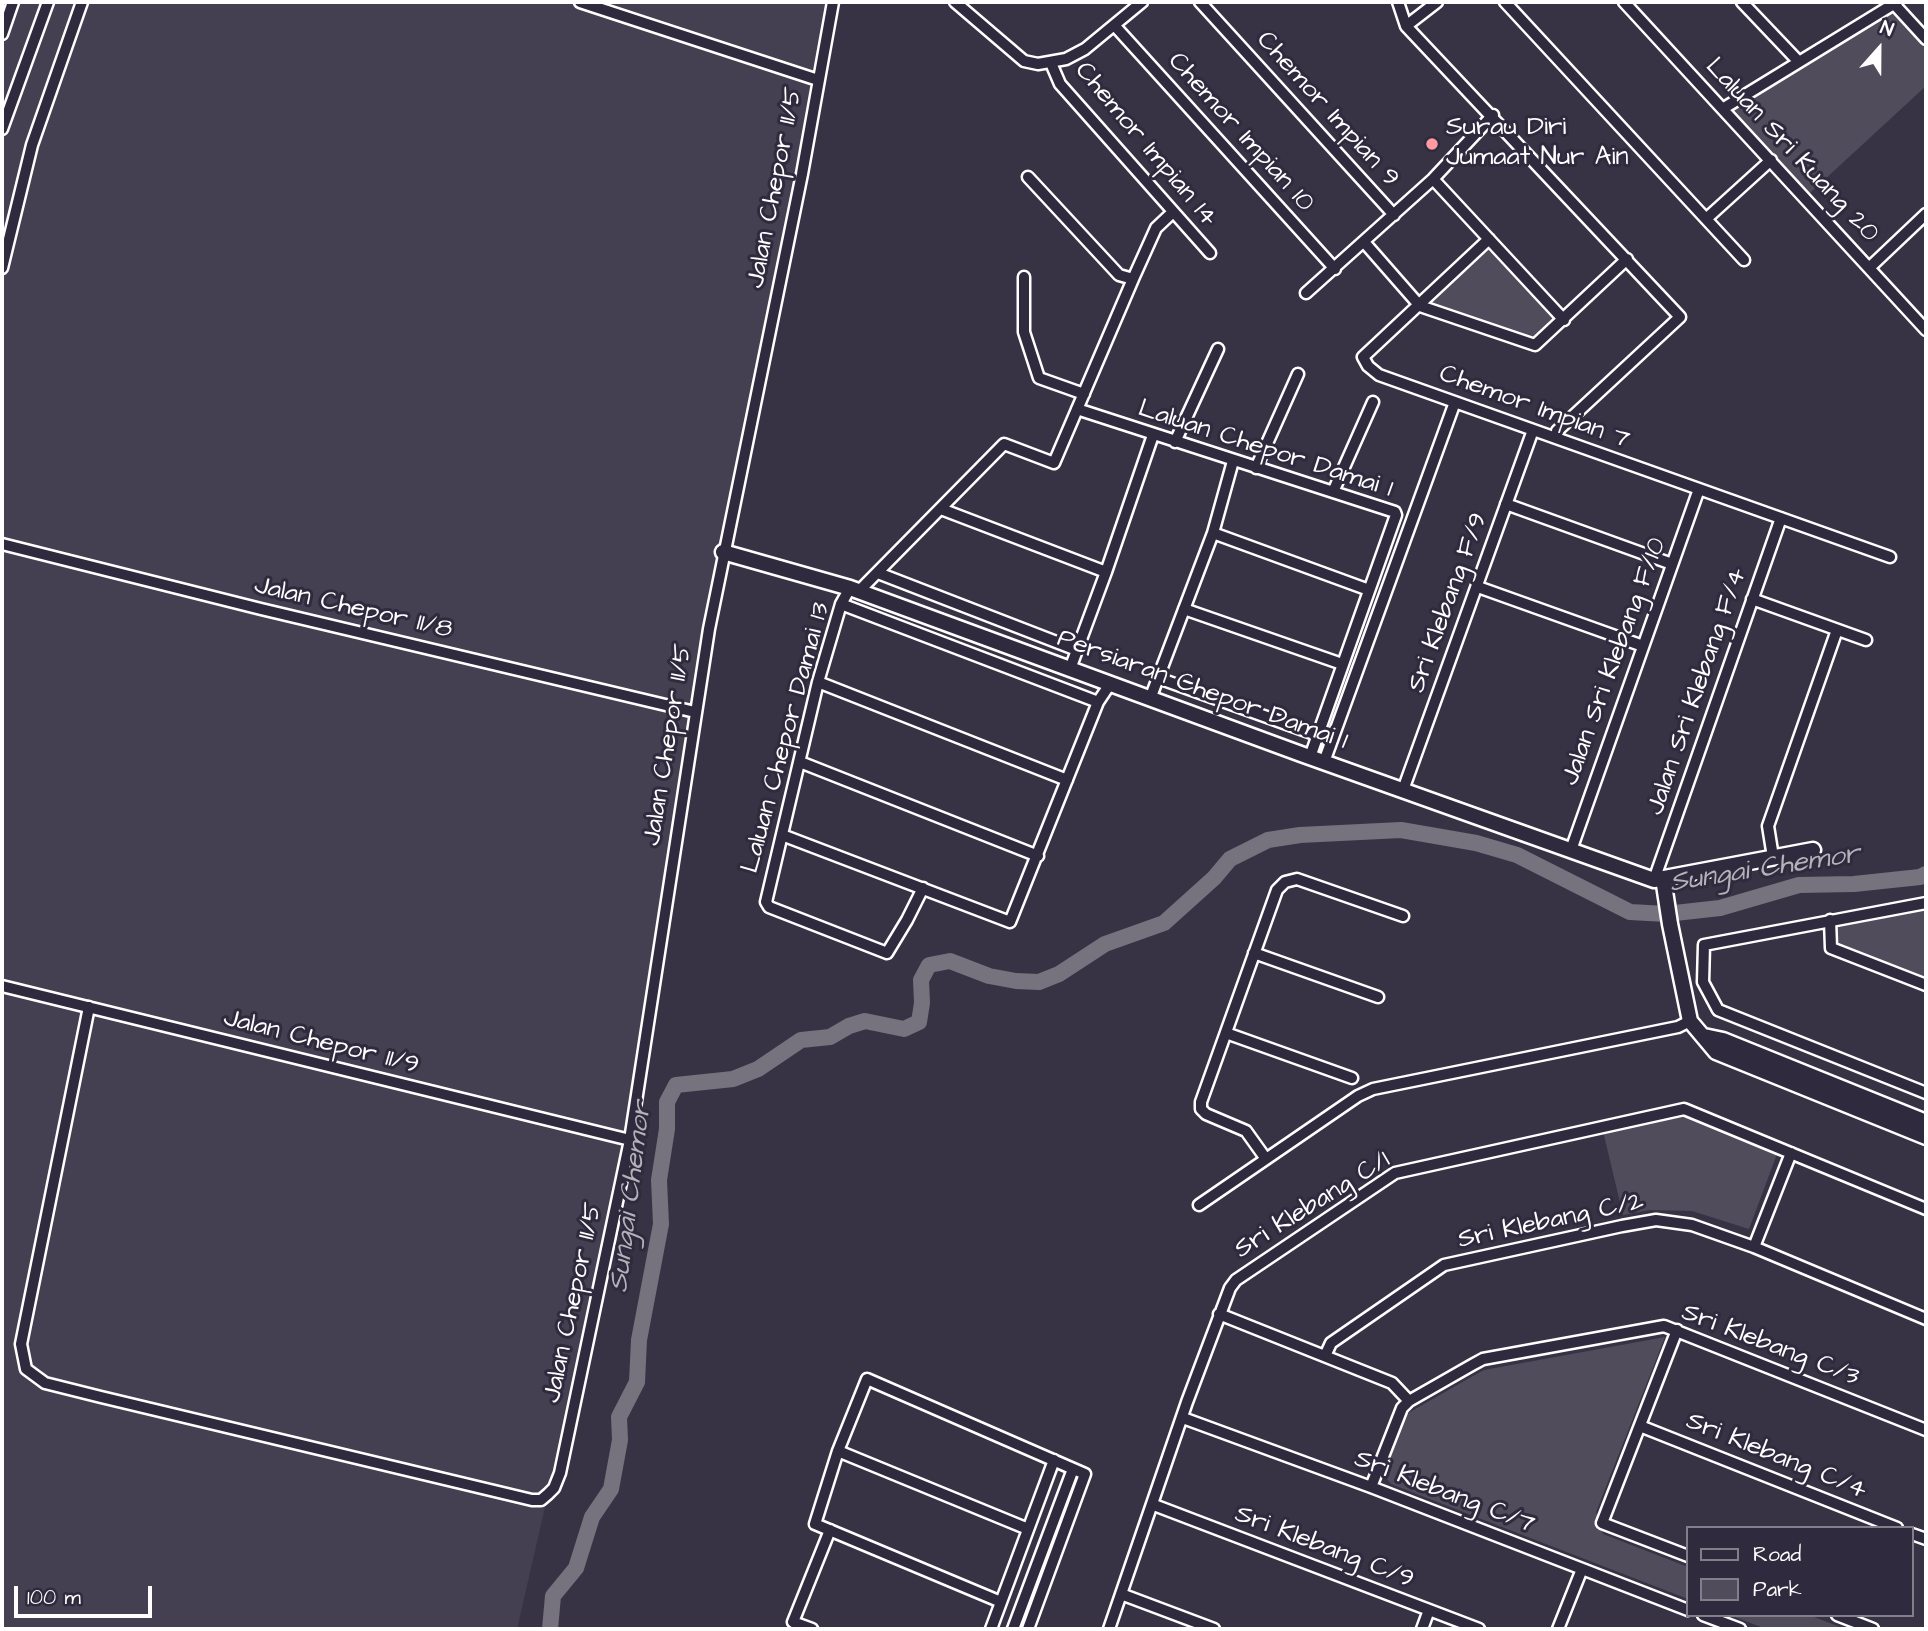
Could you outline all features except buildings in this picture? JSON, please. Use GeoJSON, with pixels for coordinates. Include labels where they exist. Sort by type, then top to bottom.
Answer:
{"type":"FeatureCollection","features":[{"type":"Feature","properties":{"kind":"street"},"geometry":{"type":"LineString","coordinates":[[2,34],[13,2]]}},
{"type":"Feature","properties":{"kind":"street"},"geometry":{"type":"LineString","coordinates":[[2,129],[48,2]]}},
{"type":"Feature","properties":{"kind":"street"},"geometry":{"type":"LineString","coordinates":[[2,268],[32,145],[82,2]]}},
{"type":"Feature","properties":{"kind":"street"},"geometry":{"type":"LineString","coordinates":[[580,2],[818,80]]}},
{"type":"Feature","properties":{"kind":"street","name":"Jalan Chepor 11/5"},"geometry":{"type":"LineString","coordinates":[[89,1007],[21,1344],[26,1369],[45,1382],[101,1397],[532,1500],[541,1500],[548,1494],[554,1488],[560,1473],[629,1140],[695,712],[723,552],[794,214],[833,2]]}},
{"type":"Feature","properties":{"kind":"street"},"geometry":{"type":"LineString","coordinates":[[955,2],[1024,61],[1038,64],[1066,59],[1085,49],[1142,2]]}},
{"type":"Feature","properties":{"kind":"street","name":"Chemor Impian 9"},"geometry":{"type":"LineString","coordinates":[[1200,2],[1394,215]]}},
{"type":"Feature","properties":{"kind":"street"},"geometry":{"type":"LineString","coordinates":[[1398,2],[1406,26],[1493,115],[1680,317],[1557,431]]}},
{"type":"Feature","properties":{"kind":"street"},"geometry":{"type":"LineString","coordinates":[[1406,26],[1437,2]]}},
{"type":"Feature","properties":{"kind":"street"},"geometry":{"type":"LineString","coordinates":[[1505,2],[1744,260]]}},
{"type":"Feature","properties":{"kind":"street","name":"Laluan Sri Kuang 20"},"geometry":{"type":"LineString","coordinates":[[1624,2],[1926,330]]}},
{"type":"Feature","properties":{"kind":"street"},"geometry":{"type":"LineString","coordinates":[[1742,2],[1799,62]]}},
{"type":"Feature","properties":{"kind":"street"},"geometry":{"type":"LineString","coordinates":[[1724,108],[1896,3],[1926,39]]}},
{"type":"Feature","properties":{"kind":"street","name":"Chemor Impian 10"},"geometry":{"type":"LineString","coordinates":[[1114,25],[1335,269]]}},
{"type":"Feature","properties":{"kind":"street","name":"Chemor Impian 14"},"geometry":{"type":"LineString","coordinates":[[1051,63],[1060,85],[1210,253]]}},
{"type":"Feature","properties":{"kind":"street"},"geometry":{"type":"LineString","coordinates":[[1306,293],[1433,179],[1493,115]]}},
{"type":"Feature","properties":{"kind":"street"},"geometry":{"type":"LineString","coordinates":[[1706,219],[1771,160]]}},
{"type":"Feature","properties":{"kind":"street"},"geometry":{"type":"LineString","coordinates":[[1028,177],[1119,275],[1133,279]]}},
{"type":"Feature","properties":{"kind":"street"},"geometry":{"type":"LineString","coordinates":[[1433,179],[1564,320]]}},
{"type":"Feature","properties":{"kind":"street"},"geometry":{"type":"LineString","coordinates":[[854,589],[878,573],[1004,444],[1054,463],[1156,228],[1173,212]]}},
{"type":"Feature","properties":{"kind":"street"},"geometry":{"type":"LineString","coordinates":[[1869,268],[1926,214]]}},
{"type":"Feature","properties":{"kind":"street"},"geometry":{"type":"LineString","coordinates":[[1420,306],[1489,239]]}},
{"type":"Feature","properties":{"kind":"street"},"geometry":{"type":"LineString","coordinates":[[1364,242],[1420,306],[1535,345],[1627,259]]}},
{"type":"Feature","properties":{"kind":"street"},"geometry":{"type":"LineString","coordinates":[[1024,277],[1024,332],[1039,378],[1084,394]]}},
{"type":"Feature","properties":{"kind":"street","name":"Chemor Impian 7"},"geometry":{"type":"LineString","coordinates":[[1420,306],[1363,356],[1368,366],[1379,375],[1889,557]]}},
{"type":"Feature","properties":{"kind":"street"},"geometry":{"type":"LineString","coordinates":[[1175,442],[1218,349]]}},
{"type":"Feature","properties":{"kind":"street"},"geometry":{"type":"LineString","coordinates":[[1256,468],[1298,374]]}},
{"type":"Feature","properties":{"kind":"street"},"geometry":{"type":"LineString","coordinates":[[1333,492],[1373,402]]}},
{"type":"Feature","properties":{"kind":"street"},"geometry":{"type":"LineString","coordinates":[[1317,759],[1455,402]]}},
{"type":"Feature","properties":{"kind":"street","name":"Laluan Chepor Damai 1"},"geometry":{"type":"LineString","coordinates":[[1077,410],[1392,510],[1396,515],[1317,735],[1317,759]]}},
{"type":"Feature","properties":{"kind":"street","name":"Sri Klebang F/9"},"geometry":{"type":"LineString","coordinates":[[1403,790],[1533,430]]}},
{"type":"Feature","properties":{"kind":"street"},"geometry":{"type":"LineString","coordinates":[[1070,670],[1153,435]]}},
{"type":"Feature","properties":{"kind":"street"},"geometry":{"type":"LineString","coordinates":[[1150,699],[1213,533],[1233,461]]}},
{"type":"Feature","properties":{"kind":"street","name":"Jalan Sri Klebang F/10"},"geometry":{"type":"LineString","coordinates":[[1571,850],[1699,489]]}},
{"type":"Feature","properties":{"kind":"street"},"geometry":{"type":"LineString","coordinates":[[1506,504],[1672,564]]}},
{"type":"Feature","properties":{"kind":"street"},"geometry":{"type":"LineString","coordinates":[[941,509],[1106,572]]}},
{"type":"Feature","properties":{"kind":"street","name":"Jalan Sri Klebang F/4"},"geometry":{"type":"LineString","coordinates":[[1658,879],[1781,518]]}},
{"type":"Feature","properties":{"kind":"street"},"geometry":{"type":"LineString","coordinates":[[1213,533],[1369,590]]}},
{"type":"Feature","properties":{"kind":"street","name":"Jalan Chepor 11/8"},"geometry":{"type":"LineString","coordinates":[[2,544],[261,609],[695,712]]}},
{"type":"Feature","properties":{"kind":"street","name":"Persiaran Chepor Damai 1"},"geometry":{"type":"LineString","coordinates":[[723,552],[854,589],[1150,699],[1658,879]]}},
{"type":"Feature","properties":{"kind":"street"},"geometry":{"type":"LineString","coordinates":[[878,573],[1077,650]]}},
{"type":"Feature","properties":{"kind":"street"},"geometry":{"type":"LineString","coordinates":[[1478,587],[1643,646]]}},
{"type":"Feature","properties":{"kind":"street","name":"Laluan Chepor Damai 13"},"geometry":{"type":"LineString","coordinates":[[854,589],[841,604],[818,682],[766,902],[769,907],[883,952],[890,951],[923,888]]}},
{"type":"Feature","properties":{"kind":"street"},"geometry":{"type":"LineString","coordinates":[[1752,599],[1866,640]]}},
{"type":"Feature","properties":{"kind":"street"},"geometry":{"type":"LineString","coordinates":[[841,604],[1098,702]]}},
{"type":"Feature","properties":{"kind":"street"},"geometry":{"type":"LineString","coordinates":[[1184,609],[1342,664]]}},
{"type":"Feature","properties":{"kind":"street"},"geometry":{"type":"LineString","coordinates":[[1773,857],[1768,826],[1838,630]]}},
{"type":"Feature","properties":{"kind":"street"},"geometry":{"type":"LineString","coordinates":[[1158,678],[1317,735]]}},
{"type":"Feature","properties":{"kind":"street"},"geometry":{"type":"LineString","coordinates":[[818,682],[1068,780]]}},
{"type":"Feature","properties":{"kind":"street"},"geometry":{"type":"LineString","coordinates":[[782,835],[1010,922],[1098,702],[1110,684]]}},
{"type":"Feature","properties":{"kind":"street"},"geometry":{"type":"LineString","coordinates":[[800,762],[1038,856]]}},
{"type":"Feature","properties":{"kind":"street"},"geometry":{"type":"LineString","coordinates":[[1813,850],[1658,879],[1665,897],[1690,1021],[1716,1052],[1926,1137]]}},
{"type":"Feature","properties":{"kind":"street"},"geometry":{"type":"LineString","coordinates":[[1266,1159],[1246,1131],[1206,1114],[1201,1109],[1201,1102],[1277,890],[1285,882],[1297,879],[1402,916]]}},
{"type":"Feature","properties":{"kind":"street"},"geometry":{"type":"LineString","coordinates":[[1926,904],[1704,945],[1703,982],[1718,1010],[1926,1093]]}},
{"type":"Feature","properties":{"kind":"street"},"geometry":{"type":"LineString","coordinates":[[1830,920],[1831,948],[1926,985]]}},
{"type":"Feature","properties":{"kind":"street"},"geometry":{"type":"LineString","coordinates":[[1254,953],[1378,997]]}},
{"type":"Feature","properties":{"kind":"street","name":"Jalan Chepor 11/9"},"geometry":{"type":"LineString","coordinates":[[2,986],[629,1140]]}},
{"type":"Feature","properties":{"kind":"street"},"geometry":{"type":"LineString","coordinates":[[1199,1205],[1358,1096],[1373,1089],[1678,1027],[1690,1021]]}},
{"type":"Feature","properties":{"kind":"street"},"geometry":{"type":"LineString","coordinates":[[1226,1033],[1352,1079]]}},
{"type":"Feature","properties":{"kind":"street"},"geometry":{"type":"LineString","coordinates":[[1703,1036],[1723,1040],[1926,1122]]}},
{"type":"Feature","properties":{"kind":"street","name":"Sri Klebang C/1"},"geometry":{"type":"LineString","coordinates":[[1109,1629],[1219,1314],[1236,1280],[1395,1173],[1684,1109],[1926,1209]]}},
{"type":"Feature","properties":{"kind":"street"},"geometry":{"type":"LineString","coordinates":[[1755,1247],[1791,1153]]}},
{"type":"Feature","properties":{"kind":"street","name":"Sri Klebang C/2"},"geometry":{"type":"LineString","coordinates":[[1325,1356],[1331,1343],[1444,1265],[1656,1220],[1692,1225],[1755,1247],[1926,1319]]}},
{"type":"Feature","properties":{"kind":"street"},"geometry":{"type":"LineString","coordinates":[[1219,1314],[1392,1383],[1409,1401],[1398,1414],[1371,1487]]}},
{"type":"Feature","properties":{"kind":"street","name":"Sri Klebang C/3"},"geometry":{"type":"LineString","coordinates":[[1409,1401],[1483,1359],[1664,1326],[1926,1430]]}},
{"type":"Feature","properties":{"kind":"street"},"geometry":{"type":"LineString","coordinates":[[1677,1330],[1602,1522],[1686,1555]]}},
{"type":"Feature","properties":{"kind":"street"},"geometry":{"type":"LineString","coordinates":[[1001,1602],[815,1524],[838,1451],[867,1380],[1085,1474],[1028,1629]]}},
{"type":"Feature","properties":{"kind":"street","name":"Sri Klebang C/7"},"geometry":{"type":"LineString","coordinates":[[1183,1418],[1686,1608]]}},
{"type":"Feature","properties":{"kind":"street","name":"Sri Klebang C/4"},"geometry":{"type":"LineString","coordinates":[[1640,1426],[1892,1526]]}},
{"type":"Feature","properties":{"kind":"street"},"geometry":{"type":"LineString","coordinates":[[838,1451],[1028,1529]]}},
{"type":"Feature","properties":{"kind":"street"},"geometry":{"type":"LineString","coordinates":[[991,1629],[1054,1461]]}},
{"type":"Feature","properties":{"kind":"street"},"geometry":{"type":"LineString","coordinates":[[1013,1629],[1073,1469]]}},
{"type":"Feature","properties":{"kind":"street","name":"Sri Klebang C/9"},"geometry":{"type":"LineString","coordinates":[[1153,1505],[1479,1629]]}},
{"type":"Feature","properties":{"kind":"street"},"geometry":{"type":"LineString","coordinates":[[812,1629],[793,1622],[830,1530]]}},
{"type":"Feature","properties":{"kind":"street"},"geometry":{"type":"LineString","coordinates":[[1558,1629],[1582,1569]]}},
{"type":"Feature","properties":{"kind":"street"},"geometry":{"type":"LineString","coordinates":[[1121,1594],[1214,1629]]}},
{"type":"Feature","properties":{"kind":"street"},"geometry":{"type":"LineString","coordinates":[[1422,1629],[1429,1610]]}},
{"type":"Feature","properties":{"kind":"street"},"geometry":{"type":"LineString","coordinates":[[1708,1617],[1740,1629]]}},
{"type":"Feature","properties":{"kind":"street"},"geometry":{"type":"LineString","coordinates":[[1842,1617],[1873,1629]]}},
{"type":"Feature","properties":{"kind":"shaded area"},"geometry":{"type":"Polygon","coordinates":[[[2,2],[836,2],[723,552],[630,1140],[560,1473],[548,1494],[517,1629],[2,1629],[2,2]]]}},
{"type":"Feature","properties":{"kind":"green space"},"geometry":{"type":"Polygon","coordinates":[[[1894,11],[1926,46],[1926,86],[1810,193],[1733,110],[1894,11]]]}},
{"type":"Feature","properties":{"kind":"green space"},"geometry":{"type":"Polygon","coordinates":[[[1489,239],[1564,320],[1535,345],[1420,306],[1489,239]]]}},
{"type":"Feature","properties":{"kind":"green space"},"geometry":{"type":"Polygon","coordinates":[[[1926,903],[1926,985],[1831,948],[1830,920],[1926,903]]]}},
{"type":"Feature","properties":{"kind":"green space"},"geometry":{"type":"Polygon","coordinates":[[[1686,1116],[1777,1154],[1749,1229],[1692,1211],[1650,1210],[1623,1215],[1603,1131],[1686,1116]]]}},
{"type":"Feature","properties":{"kind":"green space"},"geometry":{"type":"Polygon","coordinates":[[[1665,1337],[1596,1512],[1603,1534],[1686,1566],[1686,1598],[1391,1484],[1383,1474],[1402,1419],[1484,1370],[1665,1337]]]}},
{"type":"Feature","properties":{"kind":"green space"},"geometry":{"type":"Polygon","coordinates":[[[1735,1617],[1814,1617],[1845,1629],[1766,1629],[1735,1617]]]}},
{"type":"Feature","properties":{"kind":"waterway","name":"Sungai Chemor"},"geometry":{"type":"LineString","coordinates":[[550,1629],[553,1596],[576,1568],[592,1517],[611,1489],[620,1440],[619,1417],[637,1382],[639,1340],[661,1224],[659,1180],[667,1129],[667,1102],[676,1085],[733,1079],[758,1069],[801,1040],[830,1037],[849,1026],[865,1021],[904,1029],[919,1022],[921,980],[929,965],[950,961],[989,976],[1016,981],[1039,982],[1059,974],[1105,944],[1164,923],[1214,878],[1230,859],[1268,840],[1300,835],[1401,830],[1476,843],[1517,855],[1630,912],[1666,914],[1720,908],[1799,885],[1854,884],[1920,877],[1926,874]]}},
{"type":"Feature","properties":{"kind":"place","name":"Surau Diri Jumaat Nur Ain"},"geometry":{"type":"Point","coordinates":[1432,144]}}]}
